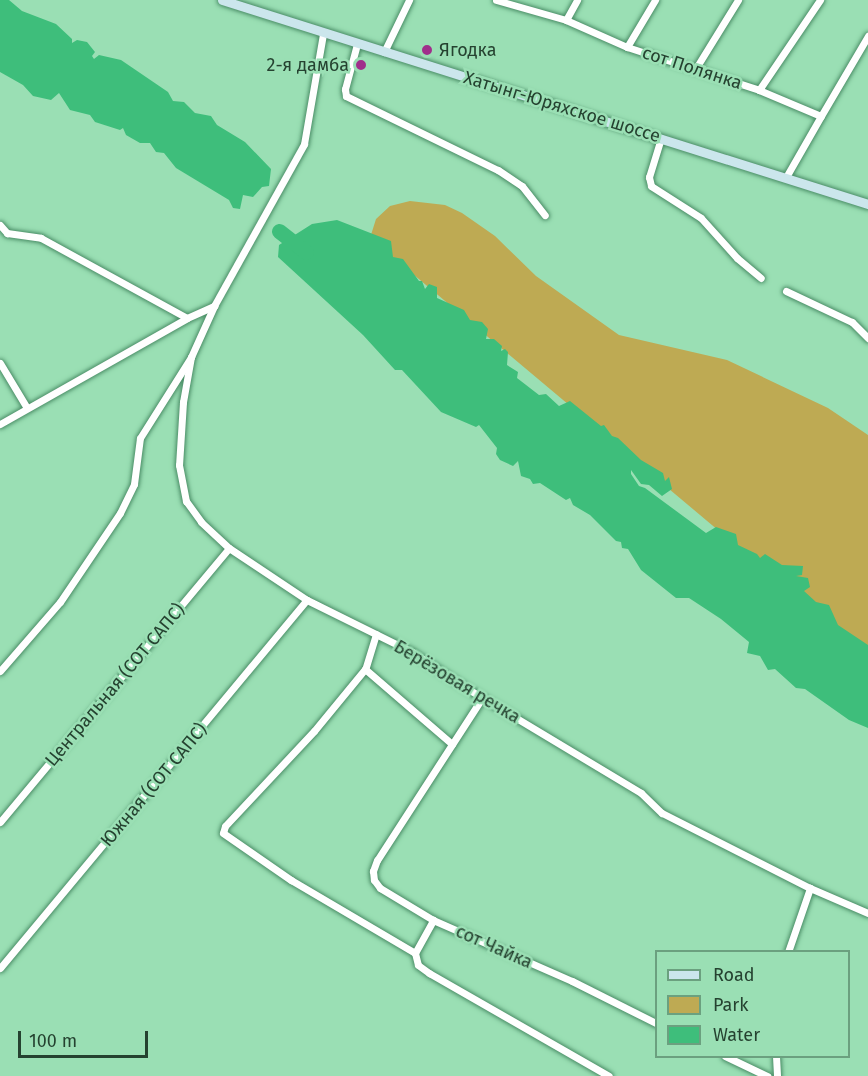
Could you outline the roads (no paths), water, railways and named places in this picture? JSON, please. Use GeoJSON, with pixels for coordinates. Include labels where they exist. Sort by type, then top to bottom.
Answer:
{"type":"FeatureCollection","features":[{"type":"Feature","properties":{"kind":"main road","name":"Хатынг-Юряхское шоссе"},"geometry":{"type":"LineString","coordinates":[[222,0],[323,34],[868,204]]}},
{"type":"Feature","properties":{"kind":"street"},"geometry":{"type":"LineString","coordinates":[[384,52],[408,0]]}},
{"type":"Feature","properties":{"kind":"street","name":"сот Полянка"},"geometry":{"type":"LineString","coordinates":[[496,0],[566,20],[627,47],[759,90],[821,116]]}},
{"type":"Feature","properties":{"kind":"street"},"geometry":{"type":"LineString","coordinates":[[566,20],[577,0]]}},
{"type":"Feature","properties":{"kind":"street"},"geometry":{"type":"LineString","coordinates":[[627,47],[655,0]]}},
{"type":"Feature","properties":{"kind":"street"},"geometry":{"type":"LineString","coordinates":[[696,68],[738,0]]}},
{"type":"Feature","properties":{"kind":"street"},"geometry":{"type":"LineString","coordinates":[[759,90],[820,0]]}},
{"type":"Feature","properties":{"kind":"street"},"geometry":{"type":"LineString","coordinates":[[0,671],[60,602],[120,513],[134,484],[140,438],[191,357],[214,306],[304,144],[323,34]]}},
{"type":"Feature","properties":{"kind":"street"},"geometry":{"type":"LineString","coordinates":[[786,177],[868,36]]}},
{"type":"Feature","properties":{"kind":"street"},"geometry":{"type":"LineString","coordinates":[[357,44],[345,89],[346,96],[498,170],[522,186],[545,215]]}},
{"type":"Feature","properties":{"kind":"street"},"geometry":{"type":"LineString","coordinates":[[662,138],[650,177],[651,186],[701,218],[737,258],[761,278]]}},
{"type":"Feature","properties":{"kind":"street"},"geometry":{"type":"LineString","coordinates":[[0,225],[4,234],[41,238],[187,318]]}},
{"type":"Feature","properties":{"kind":"street"},"geometry":{"type":"LineString","coordinates":[[786,291],[852,322],[868,338]]}},
{"type":"Feature","properties":{"kind":"street"},"geometry":{"type":"LineString","coordinates":[[0,424],[187,318],[214,306]]}},
{"type":"Feature","properties":{"kind":"street","name":"Берёзовая речка"},"geometry":{"type":"LineString","coordinates":[[191,357],[183,402],[179,465],[186,501],[201,522],[229,548],[307,600],[412,652],[482,698],[641,793],[662,813],[810,888],[868,913]]}},
{"type":"Feature","properties":{"kind":"street"},"geometry":{"type":"LineString","coordinates":[[0,363],[27,408]]}},
{"type":"Feature","properties":{"kind":"street","name":"Центральная (СОТ САПС)"},"geometry":{"type":"LineString","coordinates":[[0,822],[229,548]]}},
{"type":"Feature","properties":{"kind":"street","name":"Южная (СОТ САПС)"},"geometry":{"type":"LineString","coordinates":[[0,968],[307,600]]}},
{"type":"Feature","properties":{"kind":"street"},"geometry":{"type":"LineString","coordinates":[[376,634],[364,669],[315,731],[225,826],[223,833],[291,880],[415,953]]}},
{"type":"Feature","properties":{"kind":"street"},"geometry":{"type":"LineString","coordinates":[[364,669],[452,744],[482,698]]}},
{"type":"Feature","properties":{"kind":"street","name":"сот Чайка"},"geometry":{"type":"LineString","coordinates":[[452,744],[377,860],[373,871],[374,880],[380,888],[433,920],[572,981],[655,1022]]}},
{"type":"Feature","properties":{"kind":"street"},"geometry":{"type":"LineString","coordinates":[[788,950],[810,888]]}},
{"type":"Feature","properties":{"kind":"street"},"geometry":{"type":"LineString","coordinates":[[433,920],[415,953],[418,964],[429,973],[609,1076]]}},
{"type":"Feature","properties":{"kind":"street"},"geometry":{"type":"LineString","coordinates":[[729,1058],[767,1076]]}},
{"type":"Feature","properties":{"kind":"street"},"geometry":{"type":"LineString","coordinates":[[777,1058],[777,1076]]}},
{"type":"Feature","properties":{"kind":"water"},"geometry":{"type":"Polygon","coordinates":[[[0,0],[9,0],[22,11],[56,24],[72,39],[72,43],[77,40],[87,42],[95,52],[92,56],[94,59],[99,55],[121,60],[168,92],[173,101],[184,102],[195,113],[211,116],[217,125],[245,142],[271,169],[269,186],[262,187],[253,197],[243,195],[240,209],[233,208],[229,200],[176,168],[164,153],[156,152],[150,143],[140,143],[126,135],[123,128],[120,130],[95,122],[90,115],[70,110],[59,93],[51,100],[33,96],[23,85],[0,72],[0,0]]]}},
{"type":"Feature","properties":{"kind":"water"},"geometry":{"type":"Polygon","coordinates":[[[337,220],[391,241],[393,257],[403,259],[419,281],[422,281],[425,289],[429,284],[437,287],[437,298],[464,310],[470,320],[482,322],[488,329],[486,339],[494,339],[502,346],[501,351],[505,349],[508,352],[507,365],[518,372],[517,378],[539,395],[546,394],[559,406],[570,401],[601,426],[604,425],[612,436],[618,438],[641,460],[663,473],[665,481],[669,477],[672,489],[662,496],[649,485],[641,484],[631,470],[639,486],[645,488],[706,533],[716,527],[736,534],[738,545],[757,554],[760,558],[765,554],[782,565],[803,566],[802,575],[796,576],[808,578],[810,587],[804,591],[816,602],[829,605],[838,625],[868,645],[868,728],[849,720],[805,689],[796,688],[775,669],[768,670],[760,656],[747,653],[749,642],[721,619],[689,598],[676,598],[641,570],[628,549],[622,548],[621,542],[616,541],[590,515],[573,505],[570,498],[566,500],[540,483],[533,484],[530,479],[521,476],[518,461],[513,466],[500,460],[496,454],[497,448],[479,425],[476,427],[441,412],[402,370],[395,370],[363,335],[278,257],[279,245],[312,224],[337,220]]]}},
{"type":"Feature","properties":{"kind":"waterway"},"geometry":{"type":"LineString","coordinates":[[279,231],[306,252]]}},
{"type":"Feature","properties":{"kind":"place","name":"Ягодка"},"geometry":{"type":"Point","coordinates":[427,50]}},
{"type":"Feature","properties":{"kind":"place","name":"2-я дамба"},"geometry":{"type":"Point","coordinates":[361,65]}}]}
